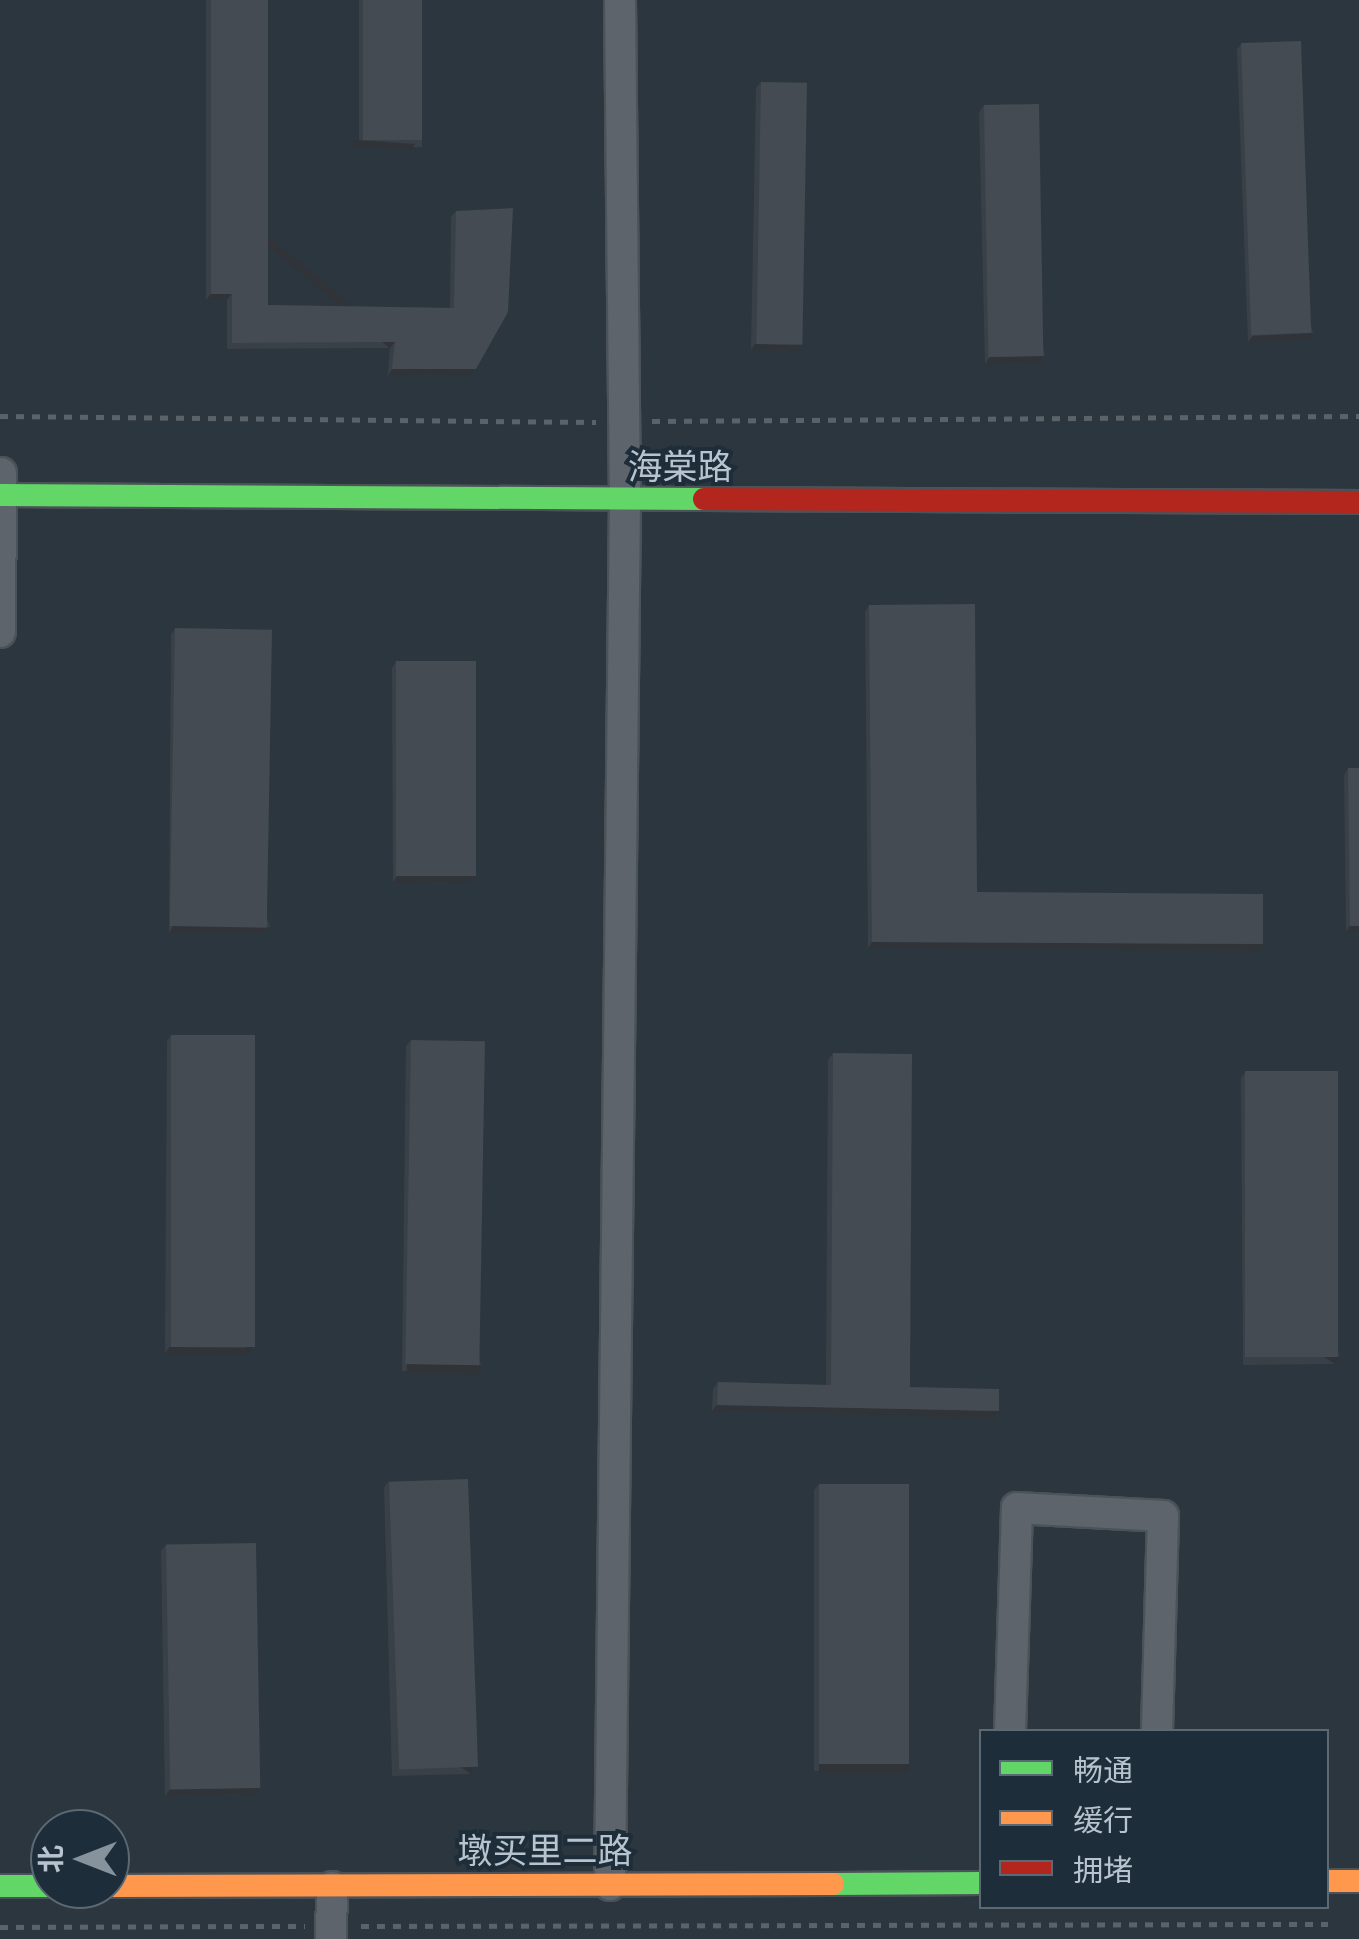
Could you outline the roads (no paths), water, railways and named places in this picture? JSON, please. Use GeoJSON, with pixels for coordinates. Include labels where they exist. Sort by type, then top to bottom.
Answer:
{"type":"FeatureCollection","features":[{"type":"Feature","properties":{"kind":"street"},"geometry":{"type":"LineString","coordinates":[[610,1885],[625,488],[620,0]]}},
{"type":"Feature","properties":{"kind":"street","name":"海棠路"},"geometry":{"type":"LineString","coordinates":[[625,488],[1359,478]]}},
{"type":"Feature","properties":{"kind":"street"},"geometry":{"type":"LineString","coordinates":[[0,632],[1,484]]}},
{"type":"Feature","properties":{"kind":"street","name":"海棠路"},"geometry":{"type":"LineString","coordinates":[[1,484],[625,488],[1359,502]]}},
{"type":"Feature","properties":{"kind":"street"},"geometry":{"type":"LineString","coordinates":[[1010,1729],[1017,1508],[1163,1516],[1157,1729]]}},
{"type":"Feature","properties":{"kind":"street"},"geometry":{"type":"LineString","coordinates":[[1329,1881],[1359,1880]]}},
{"type":"Feature","properties":{"kind":"street","name":"墩买里二路"},"geometry":{"type":"LineString","coordinates":[[130,1886],[979,1883]]}},
{"type":"Feature","properties":{"kind":"street"},"geometry":{"type":"LineString","coordinates":[[0,1886],[30,1886]]}},
{"type":"Feature","properties":{"kind":"street"},"geometry":{"type":"LineString","coordinates":[[332,1887],[332,1932]]}}]}
